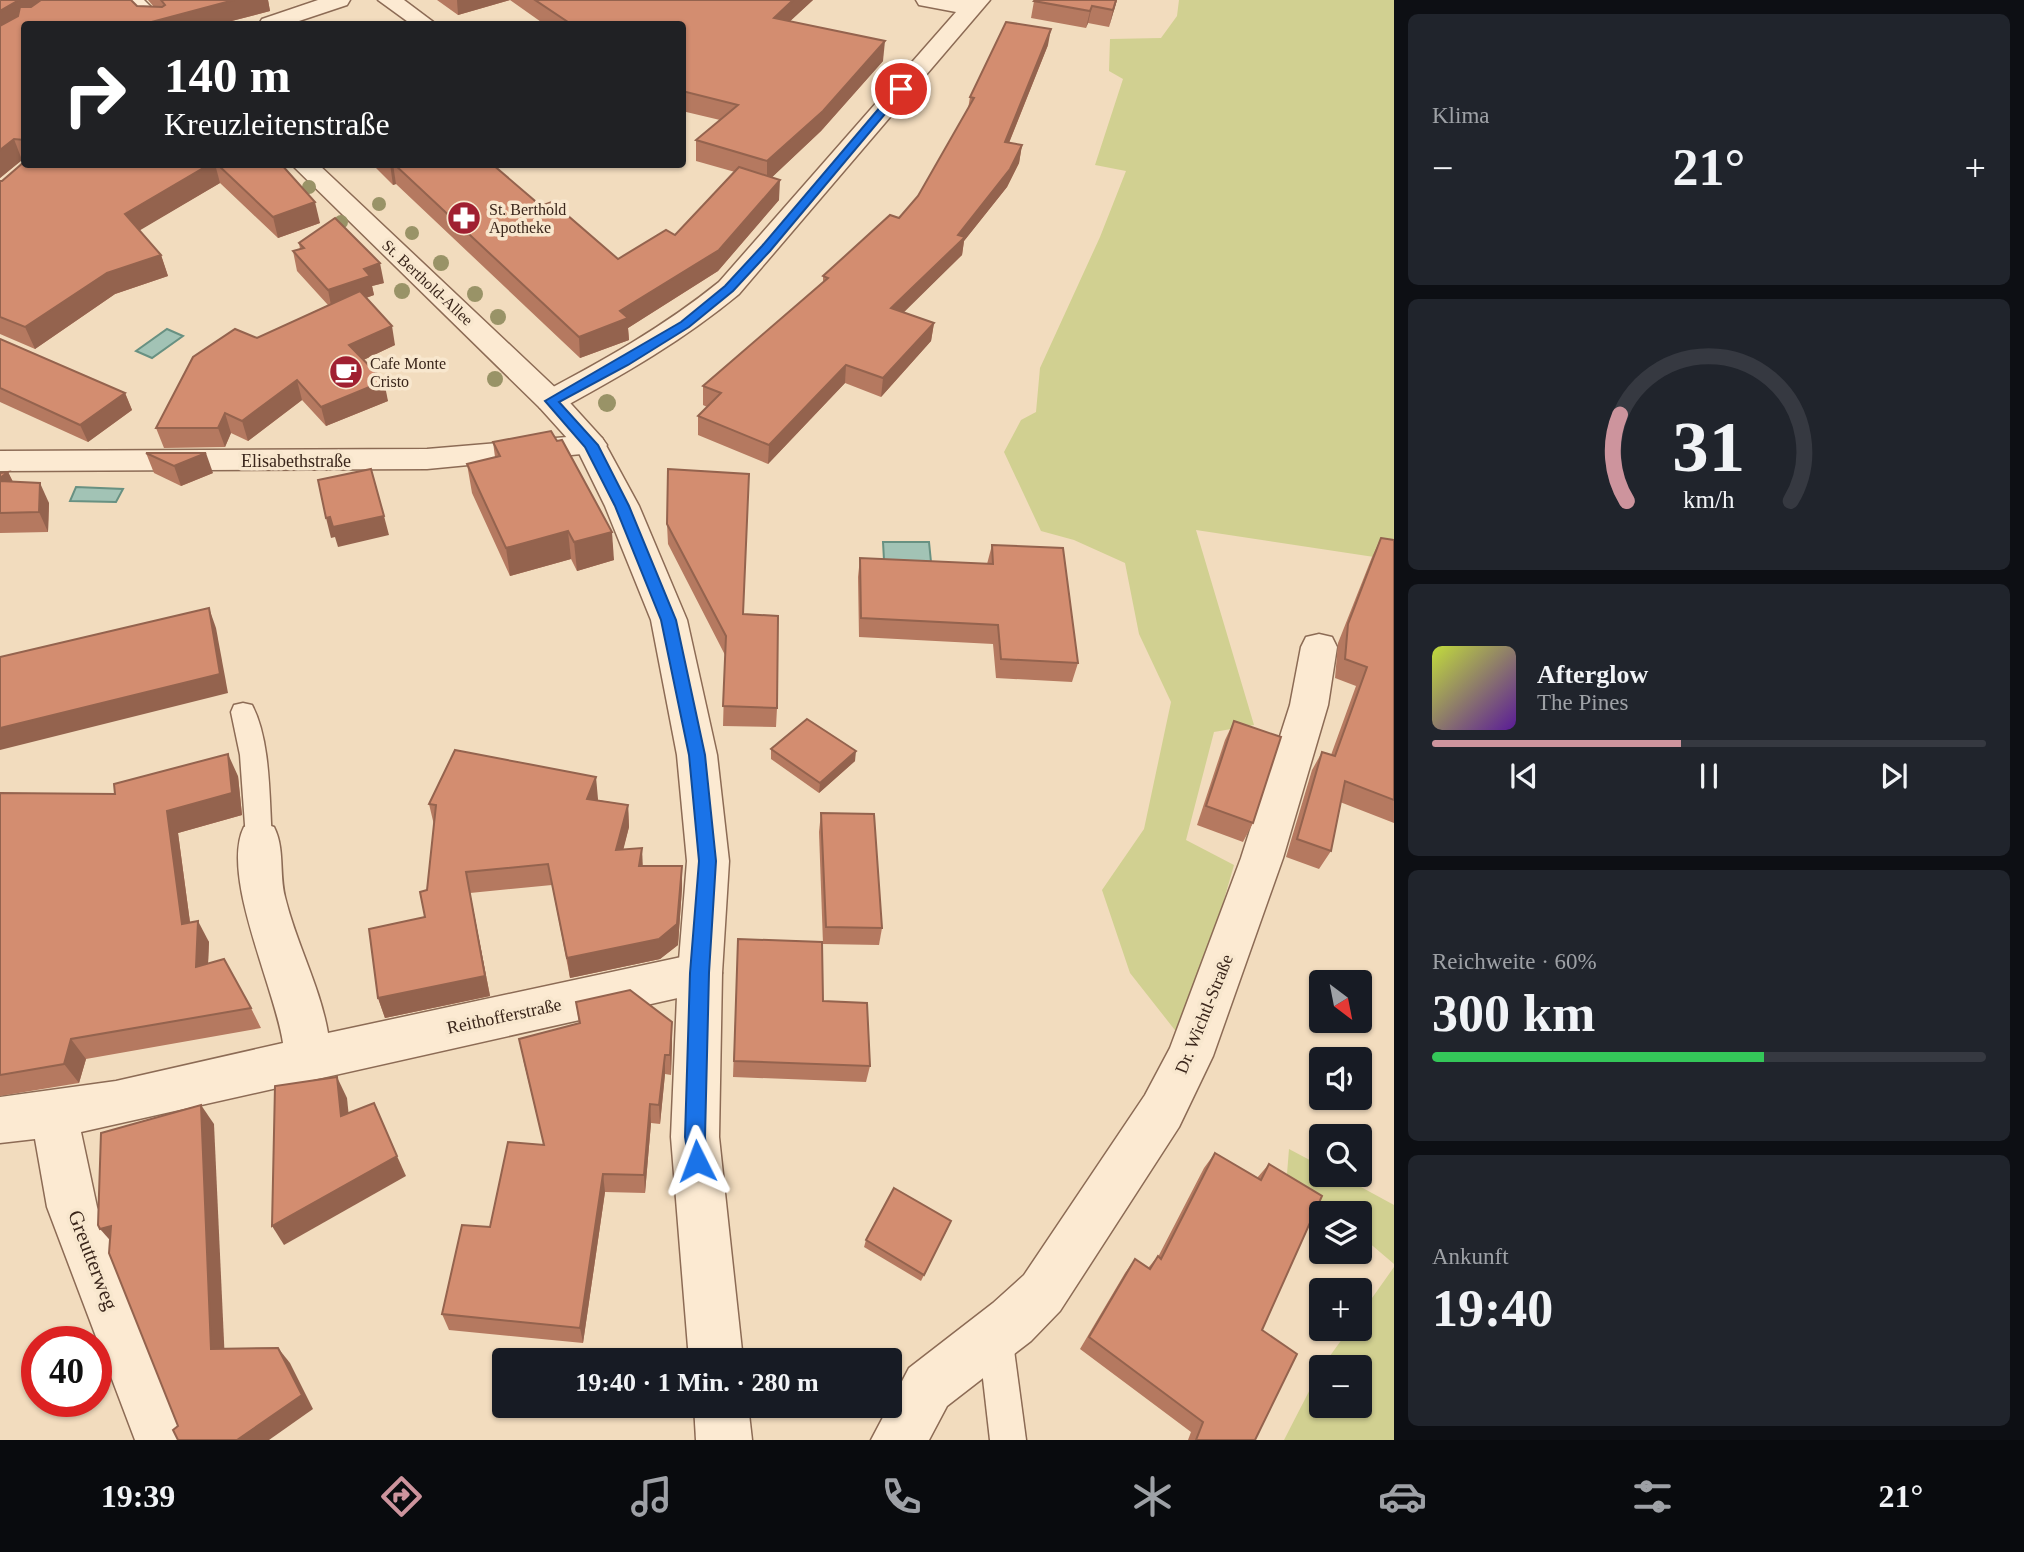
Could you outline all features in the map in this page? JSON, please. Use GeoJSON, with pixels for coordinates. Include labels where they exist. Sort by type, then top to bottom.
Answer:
{"type":"FeatureCollection","features":[{"type":"Feature","properties":{"kind":"street"},"geometry":{"type":"LineString","coordinates":[[132,0],[154,21]]}},
{"type":"Feature","properties":{"kind":"street"},"geometry":{"type":"LineString","coordinates":[[278,21],[338,0]]}},
{"type":"Feature","properties":{"kind":"street"},"geometry":{"type":"LineString","coordinates":[[388,0],[420,21]]}},
{"type":"Feature","properties":{"kind":"street"},"geometry":{"type":"LineString","coordinates":[[927,0],[975,4]]}},
{"type":"Feature","properties":{"kind":"street"},"geometry":{"type":"LineString","coordinates":[[551,401],[624,362],[685,324],[729,288],[975,4]]}},
{"type":"Feature","properties":{"kind":"street","name":"St. Berthold-Allee"},"geometry":{"type":"LineString","coordinates":[[307,168],[551,401],[591,445],[622,506],[669,620],[697,755],[708,861],[700,973],[695,1137],[715,1348]]}},
{"type":"Feature","properties":{"kind":"street","name":"Elisabethstraße"},"geometry":{"type":"LineString","coordinates":[[0,461],[427,459],[591,445]]}},
{"type":"Feature","properties":{"kind":"street","name":"Dr. Wichtl-Straße"},"geometry":{"type":"LineString","coordinates":[[899,1440],[929,1387],[1042,1293],[1162,1111],[1190,1056],[1262,858],[1309,705],[1319,647]]}},
{"type":"Feature","properties":{"kind":"street"},"geometry":{"type":"LineString","coordinates":[[259,839],[263,894],[281,957],[302,1014],[309,1058]]}},
{"type":"Feature","properties":{"kind":"street","name":"Reithofferstraße"},"geometry":{"type":"LineString","coordinates":[[0,1120],[54,1115],[140,1098],[309,1058],[700,973]]}},
{"type":"Feature","properties":{"kind":"street","name":"Greutterweg"},"geometry":{"type":"LineString","coordinates":[[54,1115],[72,1207],[163,1440]]}},
{"type":"Feature","properties":{"kind":"street"},"geometry":{"type":"LineString","coordinates":[[722,1418],[724,1440]]}},
{"type":"Feature","properties":{"kind":"lane"},"geometry":{"type":"LineString","coordinates":[[243,712],[253,755],[259,839]]}},
{"type":"Feature","properties":{"kind":"lane"},"geometry":{"type":"LineString","coordinates":[[995,1334],[1008,1440]]}},
{"type":"Feature","properties":{"kind":"shaded area"},"geometry":{"type":"Polygon","coordinates":[[[1179,0],[1394,0],[1394,560],[1196,530],[1254,725],[1214,732],[1186,840],[1234,865],[1206,962],[1178,1034],[1130,973],[1102,890],[1144,829],[1171,702],[1139,634],[1125,563],[1074,540],[1041,531],[1004,452],[1021,420],[1036,412],[1040,368],[1100,237],[1126,171],[1095,165],[1123,79],[1109,71],[1110,39],[1161,38],[1177,16],[1179,0]]]}},
{"type":"Feature","properties":{"kind":"shaded area"},"geometry":{"type":"Polygon","coordinates":[[[167,329],[183,336],[152,358],[136,351],[167,329]]]}},
{"type":"Feature","properties":{"kind":"shaded area"},"geometry":{"type":"Polygon","coordinates":[[[76,487],[123,489],[116,502],[70,501],[76,487]]]}},
{"type":"Feature","properties":{"kind":"shaded area"},"geometry":{"type":"Polygon","coordinates":[[[883,542],[929,542],[931,562],[884,560],[883,542]]]}},
{"type":"Feature","properties":{"kind":"shaded area"},"geometry":{"type":"Polygon","coordinates":[[[1289,1149],[1309,1160],[1309,1187],[1361,1187],[1394,1205],[1394,1264],[1372,1245],[1372,1201],[1320,1201],[1287,1174],[1289,1149]]]}},
{"type":"Feature","properties":{"kind":"shaded area"},"geometry":{"type":"Polygon","coordinates":[[[1394,1267],[1394,1440],[1284,1440],[1309,1391],[1309,1418],[1372,1418],[1372,1355],[1331,1355],[1341,1341],[1372,1341],[1372,1298],[1394,1267]]]}},
{"type":"Feature","properties":{"kind":"building"},"geometry":{"type":"Polygon","coordinates":[[[0,0],[19,0],[0,11],[0,0]]]}},
{"type":"Feature","properties":{"kind":"building"},"geometry":{"type":"Polygon","coordinates":[[[41,0],[131,0],[137,6],[162,7],[165,5],[161,0],[234,0],[155,21],[21,21],[21,140],[14,139],[0,150],[0,26],[18,16],[20,7],[31,7],[41,0]]]}},
{"type":"Feature","properties":{"kind":"building"},"geometry":{"type":"Polygon","coordinates":[[[535,0],[793,0],[774,18],[885,41],[823,111],[767,161],[696,140],[738,105],[686,92],[686,21],[566,21],[535,0]]]}},
{"type":"Feature","properties":{"kind":"building"},"geometry":{"type":"Polygon","coordinates":[[[1035,0],[1116,0],[1113,10],[1092,6],[1090,11],[1035,0]]]}},
{"type":"Feature","properties":{"kind":"building"},"geometry":{"type":"Polygon","coordinates":[[[1006,22],[1051,29],[1005,142],[1022,145],[1010,169],[958,235],[965,237],[891,308],[934,323],[883,378],[846,365],[769,445],[698,416],[721,393],[703,386],[828,278],[823,276],[890,215],[899,218],[918,196],[974,98],[970,97],[1006,22]]]}},
{"type":"Feature","properties":{"kind":"building"},"geometry":{"type":"Polygon","coordinates":[[[21,165],[21,168],[203,168],[125,214],[161,255],[107,273],[25,327],[0,317],[2,181],[21,165]]]}},
{"type":"Feature","properties":{"kind":"building"},"geometry":{"type":"Polygon","coordinates":[[[739,167],[780,180],[719,250],[620,311],[628,318],[579,337],[398,168],[497,168],[541,206],[552,202],[618,259],[666,230],[675,235],[739,167]]]}},
{"type":"Feature","properties":{"kind":"building"},"geometry":{"type":"Polygon","coordinates":[[[221,168],[285,168],[315,202],[273,217],[221,168]]]}},
{"type":"Feature","properties":{"kind":"building"},"geometry":{"type":"Polygon","coordinates":[[[335,218],[380,263],[364,269],[370,276],[328,290],[293,251],[304,248],[299,243],[335,218]]]}},
{"type":"Feature","properties":{"kind":"building"},"geometry":{"type":"Polygon","coordinates":[[[360,291],[392,326],[349,345],[384,381],[321,407],[297,380],[242,421],[225,413],[218,428],[156,428],[193,357],[235,329],[257,338],[360,291]]]}},
{"type":"Feature","properties":{"kind":"building"},"geometry":{"type":"Polygon","coordinates":[[[0,339],[125,393],[80,425],[0,388],[0,339]]]}},
{"type":"Feature","properties":{"kind":"building"},"geometry":{"type":"Polygon","coordinates":[[[551,431],[557,441],[562,440],[612,532],[574,542],[568,531],[506,548],[467,464],[500,456],[493,442],[551,431]]]}},
{"type":"Feature","properties":{"kind":"building"},"geometry":{"type":"Polygon","coordinates":[[[146,453],[206,453],[174,466],[146,453]]]}},
{"type":"Feature","properties":{"kind":"building"},"geometry":{"type":"Polygon","coordinates":[[[371,469],[384,516],[333,527],[330,517],[326,518],[318,480],[371,469]]]}},
{"type":"Feature","properties":{"kind":"building"},"geometry":{"type":"Polygon","coordinates":[[[668,469],[749,474],[743,614],[778,616],[777,708],[723,706],[726,636],[667,524],[668,469]]]}},
{"type":"Feature","properties":{"kind":"building"},"geometry":{"type":"Polygon","coordinates":[[[0,481],[40,483],[39,512],[0,513],[0,481]]]}},
{"type":"Feature","properties":{"kind":"building"},"geometry":{"type":"Polygon","coordinates":[[[1381,538],[1394,540],[1394,800],[1345,781],[1331,851],[1297,839],[1322,752],[1335,756],[1367,667],[1345,659],[1348,624],[1381,538]]]}},
{"type":"Feature","properties":{"kind":"building"},"geometry":{"type":"Polygon","coordinates":[[[992,545],[1063,548],[1078,663],[1001,659],[998,625],[861,618],[860,558],[993,564],[992,545]]]}},
{"type":"Feature","properties":{"kind":"building"},"geometry":{"type":"Polygon","coordinates":[[[209,608],[220,674],[0,728],[0,657],[209,608]]]}},
{"type":"Feature","properties":{"kind":"building"},"geometry":{"type":"Polygon","coordinates":[[[807,719],[856,751],[820,783],[771,749],[807,719]]]}},
{"type":"Feature","properties":{"kind":"building"},"geometry":{"type":"Polygon","coordinates":[[[1234,721],[1281,737],[1253,823],[1206,806],[1234,721]]]}},
{"type":"Feature","properties":{"kind":"building"},"geometry":{"type":"Polygon","coordinates":[[[455,750],[596,777],[587,799],[628,805],[616,850],[642,848],[639,866],[682,866],[677,924],[659,939],[567,958],[548,864],[466,872],[485,976],[378,998],[369,929],[425,917],[420,892],[427,890],[436,805],[429,804],[455,750]]]}},
{"type":"Feature","properties":{"kind":"building"},"geometry":{"type":"Polygon","coordinates":[[[228,754],[232,793],[167,811],[182,924],[198,921],[196,967],[224,959],[251,1008],[71,1039],[64,1064],[0,1075],[0,793],[115,794],[114,784],[228,754]]]}},
{"type":"Feature","properties":{"kind":"building"},"geometry":{"type":"Polygon","coordinates":[[[821,813],[874,814],[882,928],[826,927],[821,813]]]}},
{"type":"Feature","properties":{"kind":"building"},"geometry":{"type":"Polygon","coordinates":[[[738,939],[822,942],[823,1001],[867,1003],[870,1066],[734,1061],[738,939]]]}},
{"type":"Feature","properties":{"kind":"building"},"geometry":{"type":"Polygon","coordinates":[[[630,990],[672,1022],[670,1055],[665,1055],[659,1105],[650,1104],[644,1175],[603,1174],[580,1328],[442,1314],[462,1225],[490,1227],[508,1142],[544,1145],[519,1039],[580,1023],[576,1002],[630,990]]]}},
{"type":"Feature","properties":{"kind":"building"},"geometry":{"type":"Polygon","coordinates":[[[337,1077],[341,1116],[374,1103],[397,1156],[272,1226],[275,1086],[337,1077]]]}},
{"type":"Feature","properties":{"kind":"building"},"geometry":{"type":"Polygon","coordinates":[[[201,1105],[211,1349],[278,1348],[302,1395],[237,1440],[178,1440],[173,1430],[178,1426],[109,1253],[111,1226],[100,1229],[98,1225],[101,1133],[201,1105]]]}},
{"type":"Feature","properties":{"kind":"building"},"geometry":{"type":"Polygon","coordinates":[[[1215,1153],[1261,1180],[1269,1164],[1322,1196],[1320,1201],[1309,1201],[1309,1225],[1262,1330],[1297,1354],[1255,1440],[1196,1440],[1203,1422],[1089,1337],[1135,1259],[1150,1269],[1158,1256],[1161,1259],[1215,1153]]]}},
{"type":"Feature","properties":{"kind":"building"},"geometry":{"type":"Polygon","coordinates":[[[894,1188],[951,1221],[924,1275],[866,1240],[894,1188]]]}},
{"type":"Feature","properties":{"kind":"place","name":"St. Berthold Apotheke"},"geometry":{"type":"Point","coordinates":[464,218]}},
{"type":"Feature","properties":{"kind":"place","name":"Cafe Monte Cristo"},"geometry":{"type":"Point","coordinates":[346,372]}},
{"type":"Feature","properties":{"kind":"route"},"geometry":{"type":"LineString","coordinates":[[697,1161],[695,1137],[700,973],[708,861],[697,755],[669,620],[622,506],[591,445],[551,401],[624,362],[685,324],[729,288],[766,249],[901,89]]}}]}
